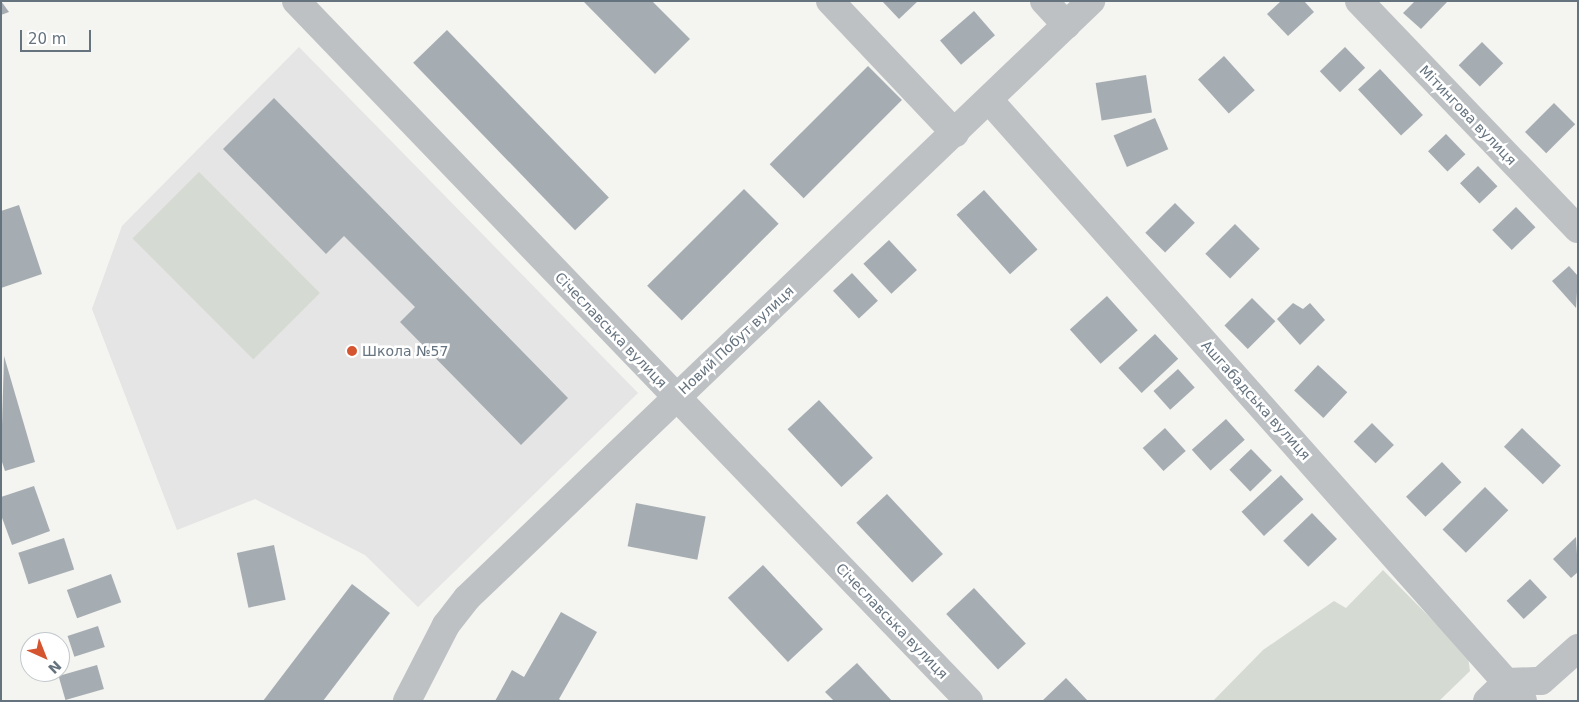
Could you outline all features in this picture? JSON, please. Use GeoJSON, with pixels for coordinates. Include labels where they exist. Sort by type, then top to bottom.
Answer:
{"type":"FeatureCollection","features":[{"type":"Feature","properties":{"kind":"street","name":"Січеславська вулиця"},"geometry":{"type":"LineString","coordinates":[[296,1],[969,701]]}},
{"type":"Feature","properties":{"kind":"street"},"geometry":{"type":"LineString","coordinates":[[830,1],[955,133]]}},
{"type":"Feature","properties":{"kind":"street"},"geometry":{"type":"LineString","coordinates":[[1044,1],[1066,25]]}},
{"type":"Feature","properties":{"kind":"street","name":"Новий Побут вулиця"},"geometry":{"type":"LineString","coordinates":[[407,701],[446,625],[467,598],[1091,1]]}},
{"type":"Feature","properties":{"kind":"street","name":"Мітингова вулиця"},"geometry":{"type":"LineString","coordinates":[[1359,1],[1578,229]]}},
{"type":"Feature","properties":{"kind":"street","name":"Ашгабадська вулиця"},"geometry":{"type":"LineString","coordinates":[[989,100],[1515,692]]}},
{"type":"Feature","properties":{"kind":"street"},"geometry":{"type":"LineString","coordinates":[[1487,701],[1541,681],[1578,648]]}},
{"type":"Feature","properties":{"kind":"shaded area","name":"Школа №57"},"geometry":{"type":"Polygon","coordinates":[[[299,47],[638,393],[418,607],[365,555],[255,499],[177,530],[92,309],[122,226],[299,47]]]}},
{"type":"Feature","properties":{"kind":"shaded area"},"geometry":{"type":"Polygon","coordinates":[[[199,172],[320,293],[253,359],[133,238],[199,172]]]}},
{"type":"Feature","properties":{"kind":"shaded area"},"geometry":{"type":"Polygon","coordinates":[[[1383,570],[1468,656],[1470,671],[1439,701],[1213,701],[1263,650],[1334,601],[1346,608],[1383,570]]]}},
{"type":"Feature","properties":{"kind":"building"},"geometry":{"type":"Polygon","coordinates":[[[1,1],[9,12],[1,15],[1,1]]]}},
{"type":"Feature","properties":{"kind":"building"},"geometry":{"type":"Polygon","coordinates":[[[583,1],[652,1],[690,39],[655,74],[583,1]]]}},
{"type":"Feature","properties":{"kind":"building"},"geometry":{"type":"Polygon","coordinates":[[[882,1],[918,1],[899,19],[882,1]]]}},
{"type":"Feature","properties":{"kind":"building"},"geometry":{"type":"Polygon","coordinates":[[[1281,1],[1304,1],[1314,12],[1288,36],[1267,14],[1281,1]]]}},
{"type":"Feature","properties":{"kind":"building"},"geometry":{"type":"Polygon","coordinates":[[[1415,1],[1448,1],[1421,29],[1403,13],[1415,1]]]}},
{"type":"Feature","properties":{"kind":"building"},"geometry":{"type":"Polygon","coordinates":[[[974,11],[995,35],[961,65],[940,41],[974,11]]]}},
{"type":"Feature","properties":{"kind":"building"},"geometry":{"type":"Polygon","coordinates":[[[447,30],[609,198],[575,230],[413,63],[447,30]]]}},
{"type":"Feature","properties":{"kind":"building"},"geometry":{"type":"Polygon","coordinates":[[[1482,42],[1503,63],[1480,87],[1459,65],[1482,42]]]}},
{"type":"Feature","properties":{"kind":"building"},"geometry":{"type":"Polygon","coordinates":[[[1345,47],[1365,68],[1340,92],[1320,71],[1345,47]]]}},
{"type":"Feature","properties":{"kind":"building"},"geometry":{"type":"Polygon","coordinates":[[[1224,56],[1255,90],[1229,114],[1198,79],[1224,56]]]}},
{"type":"Feature","properties":{"kind":"building"},"geometry":{"type":"Polygon","coordinates":[[[868,66],[902,100],[804,198],[770,164],[868,66]]]}},
{"type":"Feature","properties":{"kind":"building"},"geometry":{"type":"Polygon","coordinates":[[[1380,69],[1423,115],[1401,136],[1358,89],[1380,69]]]}},
{"type":"Feature","properties":{"kind":"building"},"geometry":{"type":"Polygon","coordinates":[[[1146,75],[1152,113],[1102,121],[1096,83],[1146,75]]]}},
{"type":"Feature","properties":{"kind":"building"},"geometry":{"type":"Polygon","coordinates":[[[274,98],[568,398],[521,445],[400,322],[415,307],[344,236],[326,254],[223,149],[274,98]]]}},
{"type":"Feature","properties":{"kind":"building"},"geometry":{"type":"Polygon","coordinates":[[[1554,103],[1575,124],[1546,153],[1525,132],[1554,103]]]}},
{"type":"Feature","properties":{"kind":"building"},"geometry":{"type":"Polygon","coordinates":[[[1155,118],[1168,149],[1127,167],[1114,136],[1155,118]]]}},
{"type":"Feature","properties":{"kind":"building"},"geometry":{"type":"Polygon","coordinates":[[[1446,134],[1465,154],[1447,172],[1428,151],[1446,134]]]}},
{"type":"Feature","properties":{"kind":"building"},"geometry":{"type":"Polygon","coordinates":[[[1478,166],[1497,186],[1479,204],[1460,183],[1478,166]]]}},
{"type":"Feature","properties":{"kind":"building"},"geometry":{"type":"Polygon","coordinates":[[[744,189],[779,224],[682,321],[647,286],[744,189]]]}},
{"type":"Feature","properties":{"kind":"building"},"geometry":{"type":"Polygon","coordinates":[[[984,190],[1038,249],[1010,274],[957,215],[984,190]]]}},
{"type":"Feature","properties":{"kind":"building"},"geometry":{"type":"Polygon","coordinates":[[[1175,203],[1195,223],[1165,252],[1145,233],[1175,203]]]}},
{"type":"Feature","properties":{"kind":"building"},"geometry":{"type":"Polygon","coordinates":[[[19,205],[42,274],[1,288],[1,211],[19,205]]]}},
{"type":"Feature","properties":{"kind":"building"},"geometry":{"type":"Polygon","coordinates":[[[1516,207],[1535,227],[1512,250],[1492,230],[1516,207]]]}},
{"type":"Feature","properties":{"kind":"building"},"geometry":{"type":"Polygon","coordinates":[[[1235,224],[1260,249],[1230,278],[1205,254],[1235,224]]]}},
{"type":"Feature","properties":{"kind":"building"},"geometry":{"type":"Polygon","coordinates":[[[889,240],[917,270],[891,294],[863,264],[889,240]]]}},
{"type":"Feature","properties":{"kind":"building"},"geometry":{"type":"Polygon","coordinates":[[[1569,266],[1578,276],[1576,308],[1552,281],[1569,266]]]}},
{"type":"Feature","properties":{"kind":"building"},"geometry":{"type":"Polygon","coordinates":[[[852,273],[878,301],[859,319],[833,291],[852,273]]]}},
{"type":"Feature","properties":{"kind":"building"},"geometry":{"type":"Polygon","coordinates":[[[1107,296],[1138,330],[1101,364],[1070,329],[1107,296]]]}},
{"type":"Feature","properties":{"kind":"building"},"geometry":{"type":"Polygon","coordinates":[[[1252,298],[1275,321],[1248,349],[1224,326],[1252,298]]]}},
{"type":"Feature","properties":{"kind":"building"},"geometry":{"type":"Polygon","coordinates":[[[1293,303],[1303,309],[1310,303],[1325,320],[1300,345],[1277,319],[1293,303]]]}},
{"type":"Feature","properties":{"kind":"building"},"geometry":{"type":"Polygon","coordinates":[[[1155,334],[1178,359],[1142,393],[1118,368],[1155,334]]]}},
{"type":"Feature","properties":{"kind":"building"},"geometry":{"type":"Polygon","coordinates":[[[4,356],[35,462],[5,471],[1,459],[4,356]]]}},
{"type":"Feature","properties":{"kind":"building"},"geometry":{"type":"Polygon","coordinates":[[[1318,365],[1347,392],[1323,418],[1294,391],[1318,365]]]}},
{"type":"Feature","properties":{"kind":"building"},"geometry":{"type":"Polygon","coordinates":[[[1178,369],[1195,388],[1170,410],[1153,391],[1178,369]]]}},
{"type":"Feature","properties":{"kind":"building"},"geometry":{"type":"Polygon","coordinates":[[[819,400],[873,458],[841,487],[788,429],[819,400]]]}},
{"type":"Feature","properties":{"kind":"building"},"geometry":{"type":"Polygon","coordinates":[[[1226,419],[1245,440],[1211,471],[1192,450],[1226,419]]]}},
{"type":"Feature","properties":{"kind":"building"},"geometry":{"type":"Polygon","coordinates":[[[1372,423],[1394,445],[1376,463],[1354,441],[1372,423]]]}},
{"type":"Feature","properties":{"kind":"building"},"geometry":{"type":"Polygon","coordinates":[[[1165,428],[1186,451],[1163,471],[1143,448],[1165,428]]]}},
{"type":"Feature","properties":{"kind":"building"},"geometry":{"type":"Polygon","coordinates":[[[1522,428],[1561,466],[1543,484],[1504,447],[1522,428]]]}},
{"type":"Feature","properties":{"kind":"building"},"geometry":{"type":"Polygon","coordinates":[[[1251,449],[1272,471],[1250,491],[1229,470],[1251,449]]]}},
{"type":"Feature","properties":{"kind":"building"},"geometry":{"type":"Polygon","coordinates":[[[1442,462],[1461,482],[1425,517],[1406,497],[1442,462]]]}},
{"type":"Feature","properties":{"kind":"building"},"geometry":{"type":"Polygon","coordinates":[[[1281,475],[1304,499],[1264,536],[1242,512],[1281,475]]]}},
{"type":"Feature","properties":{"kind":"building"},"geometry":{"type":"Polygon","coordinates":[[[34,486],[50,531],[12,545],[1,515],[1,497],[34,486]]]}},
{"type":"Feature","properties":{"kind":"building"},"geometry":{"type":"Polygon","coordinates":[[[1485,487],[1508,510],[1466,553],[1443,529],[1485,487]]]}},
{"type":"Feature","properties":{"kind":"building"},"geometry":{"type":"Polygon","coordinates":[[[887,494],[943,554],[912,583],[856,523],[887,494]]]}},
{"type":"Feature","properties":{"kind":"building"},"geometry":{"type":"Polygon","coordinates":[[[636,503],[706,517],[697,560],[628,546],[636,503]]]}},
{"type":"Feature","properties":{"kind":"building"},"geometry":{"type":"Polygon","coordinates":[[[1312,513],[1337,539],[1308,567],[1283,541],[1312,513]]]}},
{"type":"Feature","properties":{"kind":"building"},"geometry":{"type":"Polygon","coordinates":[[[1576,537],[1578,572],[1571,578],[1553,559],[1576,537]]]}},
{"type":"Feature","properties":{"kind":"building"},"geometry":{"type":"Polygon","coordinates":[[[64,538],[74,569],[29,584],[18,553],[64,538]]]}},
{"type":"Feature","properties":{"kind":"building"},"geometry":{"type":"Polygon","coordinates":[[[274,545],[286,600],[248,608],[237,553],[274,545]]]}},
{"type":"Feature","properties":{"kind":"building"},"geometry":{"type":"Polygon","coordinates":[[[763,565],[823,629],[788,662],[728,598],[763,565]]]}},
{"type":"Feature","properties":{"kind":"building"},"geometry":{"type":"Polygon","coordinates":[[[111,574],[121,602],[77,618],[67,590],[111,574]]]}},
{"type":"Feature","properties":{"kind":"building"},"geometry":{"type":"Polygon","coordinates":[[[1530,579],[1547,597],[1524,619],[1507,601],[1530,579]]]}},
{"type":"Feature","properties":{"kind":"building"},"geometry":{"type":"Polygon","coordinates":[[[352,584],[390,613],[323,701],[263,701],[352,584]]]}},
{"type":"Feature","properties":{"kind":"building"},"geometry":{"type":"Polygon","coordinates":[[[974,588],[1026,644],[998,669],[946,614],[974,588]]]}},
{"type":"Feature","properties":{"kind":"building"},"geometry":{"type":"Polygon","coordinates":[[[561,612],[597,632],[559,699],[562,701],[495,701],[512,670],[524,677],[561,612]]]}},
{"type":"Feature","properties":{"kind":"building"},"geometry":{"type":"Polygon","coordinates":[[[98,626],[105,647],[74,657],[70,643],[70,635],[98,626]]]}},
{"type":"Feature","properties":{"kind":"building"},"geometry":{"type":"Polygon","coordinates":[[[857,663],[892,701],[834,701],[825,692],[857,663]]]}},
{"type":"Feature","properties":{"kind":"building"},"geometry":{"type":"Polygon","coordinates":[[[97,665],[104,689],[65,700],[60,682],[70,682],[70,673],[97,665]]]}},
{"type":"Feature","properties":{"kind":"building"},"geometry":{"type":"Polygon","coordinates":[[[1066,678],[1088,701],[1042,701],[1066,678]]]}},
{"type":"Feature","properties":{"kind":"place","name":"Школа №57"},"geometry":{"type":"Point","coordinates":[352,351]}}]}
